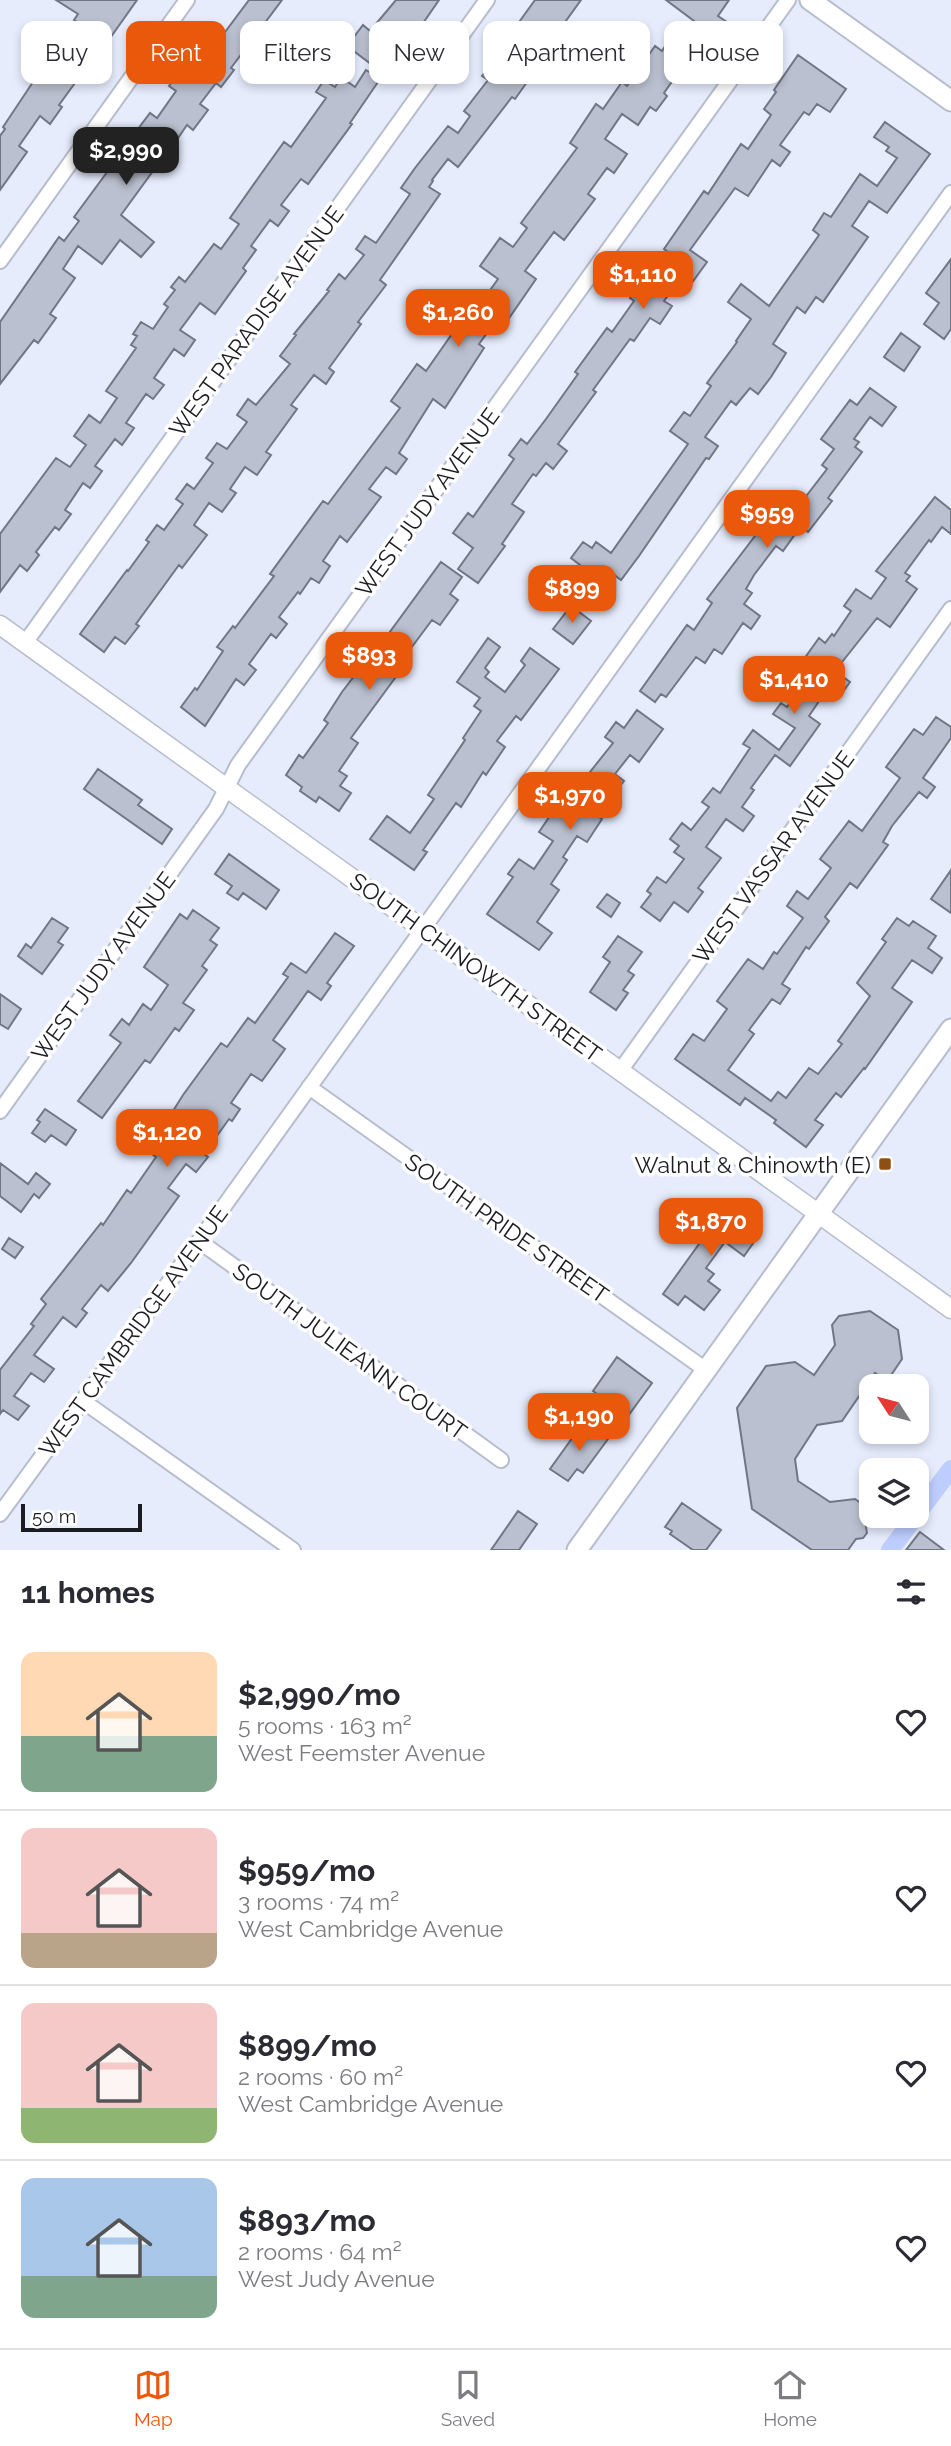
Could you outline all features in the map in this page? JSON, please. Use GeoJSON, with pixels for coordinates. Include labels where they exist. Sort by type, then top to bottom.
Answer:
{"type":"FeatureCollection","features":[{"type":"Feature","properties":{"kind":"main road"},"geometry":{"type":"LineString","coordinates":[[810,0],[951,100]]}},
{"type":"Feature","properties":{"kind":"main road"},"geometry":{"type":"LineString","coordinates":[[577,1550],[951,1029]]}},
{"type":"Feature","properties":{"kind":"street"},"geometry":{"type":"LineString","coordinates":[[0,261],[187,0]]}},
{"type":"Feature","properties":{"kind":"street","name":"WEST PARADISE AVENUE"},"geometry":{"type":"LineString","coordinates":[[25,643],[487,0]]}},
{"type":"Feature","properties":{"kind":"street","name":"WEST JUDY AVENUE"},"geometry":{"type":"LineString","coordinates":[[0,1111],[216,809],[237,765],[788,0]]}},
{"type":"Feature","properties":{"kind":"street","name":"WEST CAMBRIDGE AVENUE"},"geometry":{"type":"LineString","coordinates":[[0,1514],[951,193]]}},
{"type":"Feature","properties":{"kind":"street","name":"WEST VASSAR AVENUE"},"geometry":{"type":"LineString","coordinates":[[620,1071],[951,610]]}},
{"type":"Feature","properties":{"kind":"street","name":"SOUTH CHINOWTH STREET"},"geometry":{"type":"LineString","coordinates":[[0,625],[951,1309]]}},
{"type":"Feature","properties":{"kind":"street","name":"SOUTH PRIDE STREET"},"geometry":{"type":"LineString","coordinates":[[309,1087],[706,1370]]}},
{"type":"Feature","properties":{"kind":"street","name":"SOUTH JULIEANN COURT"},"geometry":{"type":"LineString","coordinates":[[199,1241],[501,1460]]}},
{"type":"Feature","properties":{"kind":"street"},"geometry":{"type":"LineString","coordinates":[[83,1401],[293,1550]]}},
{"type":"Feature","properties":{"kind":"building"},"geometry":{"type":"Polygon","coordinates":[[[56,0],[137,0],[112,35],[112,21],[76,21],[78,14],[56,0]]]}},
{"type":"Feature","properties":{"kind":"building"},"geometry":{"type":"Polygon","coordinates":[[[249,0],[282,0],[266,21],[240,21],[240,56],[226,80],[226,31],[249,0]]]}},
{"type":"Feature","properties":{"kind":"building"},"geometry":{"type":"Polygon","coordinates":[[[396,0],[439,0],[425,21],[378,21],[396,0]]]}},
{"type":"Feature","properties":{"kind":"building"},"geometry":{"type":"Polygon","coordinates":[[[535,0],[581,0],[566,21],[520,21],[535,0]]]}},
{"type":"Feature","properties":{"kind":"building"},"geometry":{"type":"Polygon","coordinates":[[[666,0],[729,0],[718,16],[726,21],[694,21],[666,0]]]}},
{"type":"Feature","properties":{"kind":"building"},"geometry":{"type":"Polygon","coordinates":[[[363,25],[369,30],[369,62],[355,52],[355,36],[363,25]]]}},
{"type":"Feature","properties":{"kind":"building"},"geometry":{"type":"Polygon","coordinates":[[[655,46],[662,51],[664,48],[664,84],[670,84],[664,93],[667,96],[656,111],[650,107],[638,125],[622,114],[605,139],[627,154],[614,173],[607,168],[588,194],[595,199],[564,240],[554,232],[525,271],[536,279],[503,327],[496,321],[479,344],[484,348],[445,408],[433,399],[399,453],[407,459],[396,474],[386,467],[369,489],[381,497],[347,542],[340,536],[323,561],[330,566],[319,583],[311,578],[300,594],[298,592],[279,617],[287,624],[276,638],[271,634],[249,664],[256,670],[244,685],[236,679],[205,726],[181,707],[195,688],[197,690],[223,651],[217,647],[233,626],[235,628],[274,576],[270,574],[323,501],[328,504],[400,408],[391,401],[417,364],[426,371],[461,321],[455,316],[469,296],[480,304],[498,279],[480,266],[500,238],[513,247],[527,228],[521,223],[577,148],[570,143],[596,104],[603,109],[621,84],[650,84],[650,53],[655,46]]]}},
{"type":"Feature","properties":{"kind":"building"},"geometry":{"type":"Polygon","coordinates":[[[798,55],[846,89],[830,112],[817,104],[809,115],[804,112],[780,145],[790,152],[780,166],[772,160],[748,196],[735,188],[690,250],[707,262],[691,284],[682,277],[664,301],[672,306],[660,324],[650,318],[634,341],[630,339],[558,444],[567,451],[553,469],[546,463],[536,476],[533,474],[512,504],[524,512],[502,544],[505,546],[478,583],[458,569],[473,548],[453,533],[468,513],[473,517],[514,459],[509,455],[521,439],[527,444],[578,374],[575,372],[607,328],[612,332],[634,301],[630,298],[640,284],[646,288],[671,254],[664,249],[704,191],[708,194],[741,144],[748,149],[771,115],[764,109],[778,84],[783,84],[783,77],[798,55]]]}},
{"type":"Feature","properties":{"kind":"building"},"geometry":{"type":"Polygon","coordinates":[[[366,70],[369,72],[369,84],[377,84],[350,123],[352,124],[308,184],[301,179],[281,205],[289,211],[278,226],[270,220],[251,246],[256,250],[243,268],[246,271],[215,314],[200,303],[180,330],[195,340],[184,356],[174,349],[154,378],[164,385],[153,399],[146,394],[126,423],[134,428],[122,445],[115,439],[95,466],[102,471],[90,488],[83,483],[65,510],[71,514],[59,530],[55,527],[36,552],[39,555],[27,571],[20,565],[0,592],[0,534],[56,458],[70,467],[86,445],[74,436],[89,415],[100,423],[117,398],[106,391],[136,348],[131,345],[137,336],[133,334],[141,322],[153,329],[168,307],[164,304],[175,290],[171,287],[179,277],[185,282],[214,244],[221,249],[239,224],[230,218],[284,142],[291,147],[326,98],[316,92],[321,84],[335,87],[337,84],[351,84],[355,87],[366,70]]]}},
{"type":"Feature","properties":{"kind":"building"},"geometry":{"type":"Polygon","coordinates":[[[32,84],[74,84],[59,105],[62,107],[50,124],[40,116],[19,146],[27,152],[0,190],[0,136],[5,129],[3,127],[32,84]]]}},
{"type":"Feature","properties":{"kind":"building"},"geometry":{"type":"Polygon","coordinates":[[[215,84],[200,104],[208,110],[193,130],[187,125],[172,147],[177,151],[162,172],[156,167],[121,215],[154,242],[141,257],[120,240],[102,264],[78,246],[63,269],[75,278],[50,314],[56,318],[38,343],[34,340],[0,384],[0,322],[59,237],[64,241],[79,221],[74,217],[122,152],[129,157],[145,133],[138,129],[150,113],[157,118],[176,91],[169,86],[215,84]]]}},
{"type":"Feature","properties":{"kind":"building"},"geometry":{"type":"Polygon","coordinates":[[[485,84],[526,84],[515,99],[512,97],[458,167],[448,159],[432,180],[429,187],[440,194],[380,280],[386,285],[358,322],[361,324],[329,368],[334,372],[326,384],[314,375],[291,405],[297,409],[266,452],[271,455],[257,475],[245,467],[230,489],[236,493],[222,512],[209,503],[194,525],[207,535],[182,568],[179,565],[136,624],[139,626],[125,644],[115,637],[104,652],[80,634],[149,542],[146,540],[157,525],[164,530],[183,504],[176,499],[187,484],[194,489],[213,463],[206,458],[217,443],[227,449],[247,422],[237,415],[248,399],[256,405],[290,364],[280,356],[296,335],[294,334],[329,291],[327,290],[339,274],[345,279],[364,255],[356,249],[365,236],[376,243],[410,194],[401,188],[448,126],[458,133],[470,116],[464,111],[485,84]]]}},
{"type":"Feature","properties":{"kind":"building"},"geometry":{"type":"Polygon","coordinates":[[[885,122],[930,154],[887,213],[869,201],[852,226],[868,237],[823,302],[816,297],[805,313],[797,307],[773,344],[786,353],[771,377],[758,394],[750,388],[736,405],[731,401],[705,437],[718,446],[709,459],[706,458],[621,580],[609,571],[593,593],[571,577],[580,565],[571,558],[583,542],[592,548],[596,542],[611,553],[688,444],[670,431],[684,412],[690,416],[711,386],[707,383],[751,319],[728,302],[741,284],[769,306],[819,235],[813,230],[824,213],[831,217],[860,174],[877,186],[897,158],[886,151],[889,147],[874,137],[885,122]]]}},
{"type":"Feature","properties":{"kind":"building"},"geometry":{"type":"Polygon","coordinates":[[[951,259],[951,329],[944,339],[924,324],[939,303],[926,293],[951,259]]]}},
{"type":"Feature","properties":{"kind":"building"},"geometry":{"type":"Polygon","coordinates":[[[901,333],[920,347],[904,371],[884,357],[901,333]]]}},
{"type":"Feature","properties":{"kind":"building"},"geometry":{"type":"Polygon","coordinates":[[[870,388],[896,407],[882,426],[870,417],[854,439],[859,442],[855,447],[862,452],[828,498],[832,501],[808,532],[801,526],[783,551],[776,546],[754,575],[746,589],[752,593],[744,604],[760,616],[751,629],[743,623],[722,654],[714,649],[705,663],[696,657],[666,697],[661,694],[655,702],[640,691],[687,625],[694,630],[712,603],[707,599],[777,507],[773,504],[784,492],[800,504],[827,469],[822,465],[834,449],[821,439],[850,400],[857,405],[870,388]]]}},
{"type":"Feature","properties":{"kind":"building"},"geometry":{"type":"Polygon","coordinates":[[[935,497],[951,510],[951,534],[942,527],[905,573],[910,576],[906,581],[917,589],[890,627],[877,618],[835,671],[850,682],[840,696],[828,688],[809,716],[820,724],[790,766],[775,755],[751,788],[754,790],[742,807],[754,816],[743,831],[726,819],[706,847],[721,858],[698,888],[703,892],[688,912],[674,902],[660,921],[641,907],[651,894],[647,891],[657,877],[666,883],[684,859],[674,852],[679,846],[670,839],[682,823],[691,830],[709,807],[702,802],[713,788],[720,793],[750,748],[743,744],[753,730],[779,750],[795,728],[773,714],[781,703],[787,707],[814,666],[804,659],[819,638],[825,643],[832,634],[834,636],[851,611],[844,606],[856,589],[871,599],[886,578],[876,571],[935,497]]]}},
{"type":"Feature","properties":{"kind":"building"},"geometry":{"type":"Polygon","coordinates":[[[441,562],[462,577],[450,594],[458,600],[440,625],[432,620],[394,671],[398,674],[351,738],[358,743],[339,771],[347,776],[340,786],[351,793],[339,811],[319,797],[316,802],[300,791],[302,787],[286,775],[299,755],[303,758],[328,723],[324,720],[342,692],[371,654],[373,655],[441,562]]]}},
{"type":"Feature","properties":{"kind":"building"},"geometry":{"type":"Polygon","coordinates":[[[571,606],[591,621],[573,644],[553,629],[571,606]]]}},
{"type":"Feature","properties":{"kind":"building"},"geometry":{"type":"Polygon","coordinates":[[[488,638],[500,647],[485,668],[489,672],[485,677],[505,692],[525,665],[521,661],[530,648],[559,669],[521,720],[516,716],[497,741],[505,747],[486,775],[483,772],[461,807],[456,803],[423,850],[427,852],[414,870],[370,839],[387,816],[410,833],[434,799],[428,795],[481,711],[474,706],[480,698],[457,682],[488,638]]]}},
{"type":"Feature","properties":{"kind":"building"},"geometry":{"type":"Polygon","coordinates":[[[637,710],[663,729],[639,762],[630,755],[615,774],[624,781],[597,816],[602,819],[587,842],[577,836],[563,857],[567,860],[551,884],[559,890],[537,922],[552,933],[539,950],[487,914],[513,877],[508,874],[519,859],[534,869],[553,841],[539,832],[554,810],[561,815],[577,792],[570,787],[581,774],[586,777],[613,743],[605,737],[616,722],[624,728],[637,710]]]}},
{"type":"Feature","properties":{"kind":"building"},"geometry":{"type":"Polygon","coordinates":[[[936,717],[951,727],[951,738],[923,778],[935,787],[927,798],[919,792],[892,826],[883,842],[888,845],[857,888],[850,883],[825,917],[829,921],[809,949],[806,947],[782,984],[790,989],[780,1004],[772,999],[749,1030],[754,1034],[728,1070],[771,1101],[778,1092],[786,1098],[809,1068],[818,1074],[842,1044],[838,1041],[870,996],[857,983],[886,942],[882,939],[897,918],[909,926],[913,921],[936,936],[928,948],[942,958],[932,973],[912,960],[892,988],[912,1002],[865,1069],[841,1097],[836,1093],[815,1120],[823,1125],[806,1147],[774,1123],[776,1120],[745,1098],[740,1105],[675,1059],[693,1034],[704,1041],[727,1009],[717,1001],[748,959],[763,969],[774,952],[777,954],[803,918],[787,906],[797,891],[808,899],[831,868],[820,859],[849,821],[862,831],[900,778],[886,767],[914,729],[923,735],[936,717]]]}},
{"type":"Feature","properties":{"kind":"building"},"geometry":{"type":"Polygon","coordinates":[[[98,769],[142,800],[138,805],[172,829],[162,844],[84,789],[98,769]]]}},
{"type":"Feature","properties":{"kind":"building"},"geometry":{"type":"Polygon","coordinates":[[[229,854],[279,890],[266,909],[243,893],[238,900],[227,893],[232,886],[215,874],[229,854]]]}},
{"type":"Feature","properties":{"kind":"building"},"geometry":{"type":"Polygon","coordinates":[[[951,870],[951,913],[931,899],[951,870]]]}},
{"type":"Feature","properties":{"kind":"building"},"geometry":{"type":"Polygon","coordinates":[[[607,894],[620,903],[611,917],[597,907],[607,894]]]}},
{"type":"Feature","properties":{"kind":"building"},"geometry":{"type":"Polygon","coordinates":[[[193,910],[219,928],[210,940],[217,945],[202,966],[207,970],[183,1003],[194,1010],[179,1031],[175,1028],[150,1063],[145,1060],[102,1118],[78,1101],[121,1043],[110,1035],[122,1019],[129,1025],[143,1004],[151,1010],[168,985],[144,967],[180,914],[187,919],[193,910]]]}},
{"type":"Feature","properties":{"kind":"building"},"geometry":{"type":"Polygon","coordinates":[[[52,918],[68,928],[58,942],[63,945],[42,974],[18,956],[26,944],[31,948],[52,918]]]}},
{"type":"Feature","properties":{"kind":"building"},"geometry":{"type":"Polygon","coordinates":[[[335,933],[354,946],[327,983],[331,986],[321,1000],[308,991],[273,1040],[285,1049],[262,1081],[251,1074],[231,1103],[240,1109],[232,1121],[229,1119],[204,1154],[208,1157],[196,1172],[186,1164],[168,1188],[179,1196],[131,1263],[108,1291],[101,1285],[82,1309],[87,1313],[76,1327],[63,1317],[34,1355],[54,1369],[44,1382],[31,1373],[14,1396],[29,1406],[18,1420],[3,1410],[0,1414],[0,1370],[34,1326],[31,1324],[46,1304],[41,1299],[101,1223],[103,1225],[127,1190],[131,1193],[156,1157],[144,1148],[157,1132],[180,1149],[196,1127],[173,1111],[183,1095],[221,1043],[227,1047],[248,1018],[255,1023],[288,977],[283,974],[291,963],[306,973],[335,933]]]}},
{"type":"Feature","properties":{"kind":"building"},"geometry":{"type":"Polygon","coordinates":[[[618,936],[642,952],[628,971],[634,975],[623,990],[628,993],[616,1010],[590,992],[610,962],[603,957],[618,936]]]}},
{"type":"Feature","properties":{"kind":"building"},"geometry":{"type":"Polygon","coordinates":[[[0,994],[21,1009],[8,1029],[0,1024],[0,994]]]}},
{"type":"Feature","properties":{"kind":"building"},"geometry":{"type":"Polygon","coordinates":[[[45,1109],[76,1130],[66,1145],[51,1135],[45,1142],[32,1133],[45,1109]]]}},
{"type":"Feature","properties":{"kind":"building"},"geometry":{"type":"Polygon","coordinates":[[[0,1163],[28,1184],[36,1173],[50,1184],[39,1198],[34,1194],[21,1212],[0,1196],[0,1163]]]}},
{"type":"Feature","properties":{"kind":"building"},"geometry":{"type":"Polygon","coordinates":[[[730,1201],[746,1211],[739,1221],[759,1235],[744,1256],[725,1242],[706,1268],[714,1274],[708,1281],[720,1290],[704,1310],[685,1296],[678,1305],[663,1294],[730,1201]]]}},
{"type":"Feature","properties":{"kind":"building"},"geometry":{"type":"Polygon","coordinates":[[[9,1238],[23,1247],[15,1258],[2,1249],[9,1238]]]}},
{"type":"Feature","properties":{"kind":"building"},"geometry":{"type":"Polygon","coordinates":[[[870,1311],[898,1330],[902,1359],[892,1374],[859,1374],[859,1396],[842,1421],[817,1425],[795,1459],[798,1481],[830,1502],[855,1499],[859,1502],[859,1528],[866,1528],[867,1533],[863,1538],[856,1539],[848,1550],[812,1550],[752,1509],[737,1408],[766,1366],[795,1362],[814,1375],[835,1345],[832,1325],[839,1316],[870,1311]]]}},
{"type":"Feature","properties":{"kind":"building"},"geometry":{"type":"Polygon","coordinates":[[[617,1357],[652,1383],[628,1416],[593,1391],[617,1357]]]}},
{"type":"Feature","properties":{"kind":"building"},"geometry":{"type":"Polygon","coordinates":[[[588,1425],[608,1439],[583,1473],[577,1469],[568,1481],[550,1469],[578,1430],[582,1432],[588,1425]]]}},
{"type":"Feature","properties":{"kind":"building"},"geometry":{"type":"Polygon","coordinates":[[[682,1503],[721,1530],[706,1550],[693,1550],[670,1534],[672,1531],[665,1527],[682,1503]]]}},
{"type":"Feature","properties":{"kind":"building"},"geometry":{"type":"Polygon","coordinates":[[[518,1511],[537,1524],[519,1550],[491,1550],[518,1511]]]}},
{"type":"Feature","properties":{"kind":"building"},"geometry":{"type":"Polygon","coordinates":[[[920,1532],[944,1550],[906,1550],[920,1532]]]}},
{"type":"Feature","properties":{"kind":"waterway"},"geometry":{"type":"LineString","coordinates":[[929,1498],[951,1469]]}},
{"type":"Feature","properties":{"kind":"waterway"},"geometry":{"type":"LineString","coordinates":[[890,1550],[907,1528]]}},
{"type":"Feature","properties":{"kind":"place","name":"Walnut & Chinowth (E)"},"geometry":{"type":"Point","coordinates":[885,1164]}}]}
